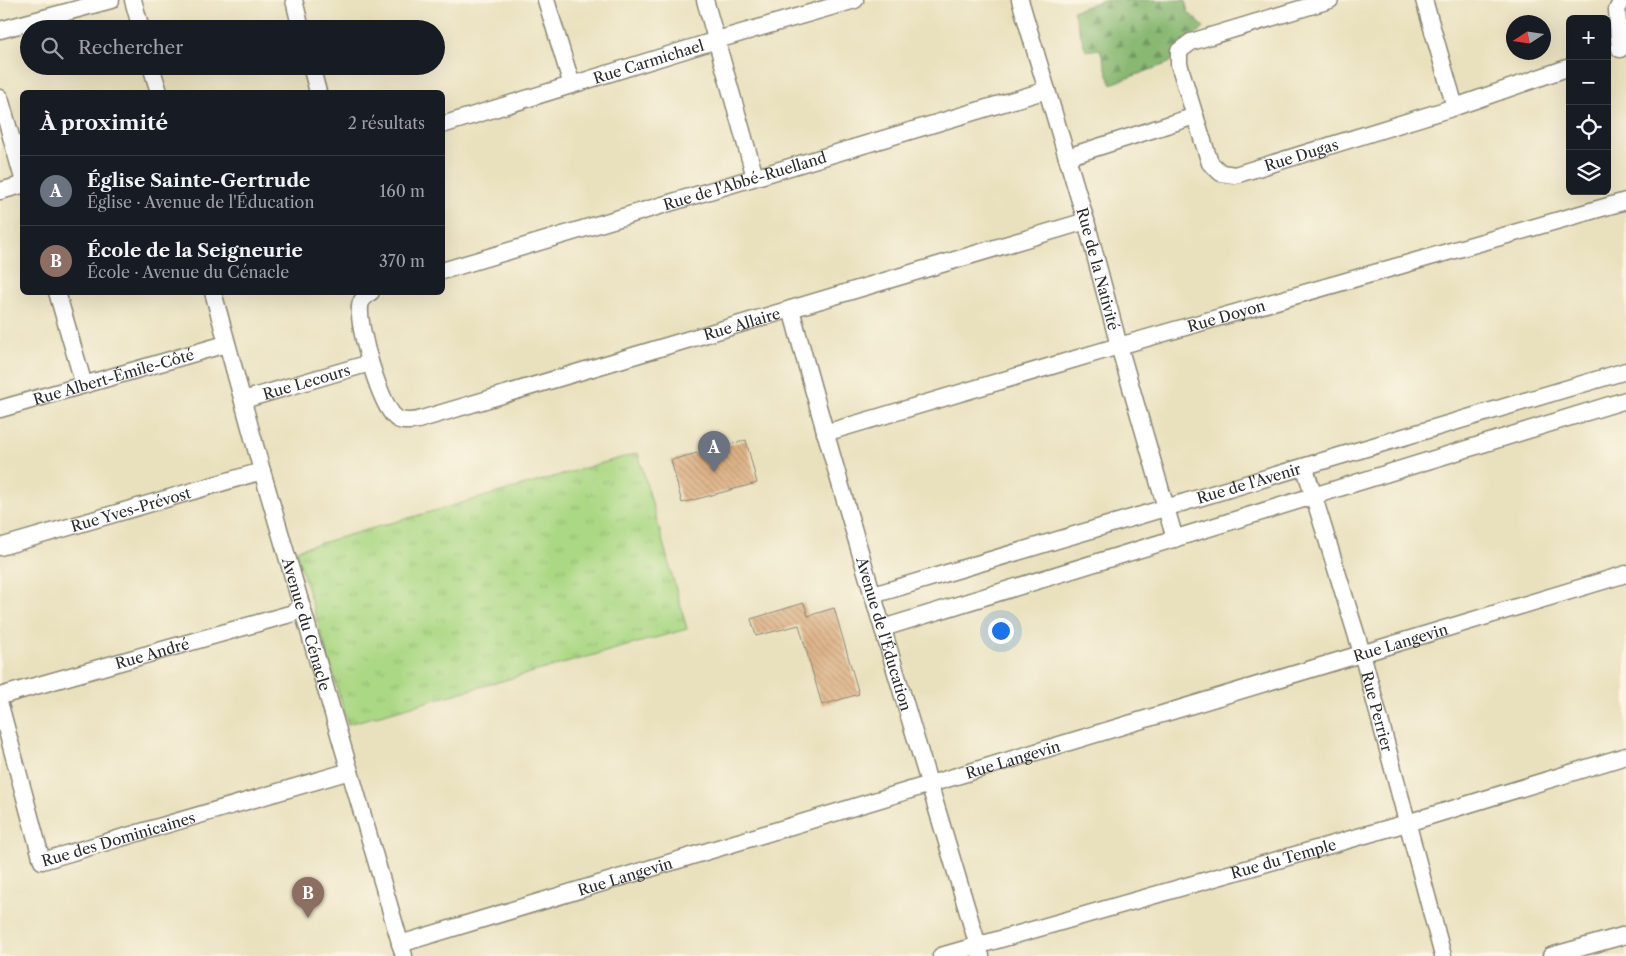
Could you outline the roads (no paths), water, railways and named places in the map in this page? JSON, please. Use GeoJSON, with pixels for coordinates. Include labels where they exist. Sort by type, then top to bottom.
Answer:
{"type":"FeatureCollection","features":[{"type":"Feature","properties":{"kind":"street"},"geometry":{"type":"LineString","coordinates":[[37,20],[112,0]]}},
{"type":"Feature","properties":{"kind":"street"},"geometry":{"type":"LineString","coordinates":[[134,0],[139,20]]}},
{"type":"Feature","properties":{"kind":"street"},"geometry":{"type":"LineString","coordinates":[[294,0],[299,20]]}},
{"type":"Feature","properties":{"kind":"street"},"geometry":{"type":"LineString","coordinates":[[546,0],[572,85]]}},
{"type":"Feature","properties":{"kind":"street"},"geometry":{"type":"LineString","coordinates":[[705,0],[718,40],[755,177]]}},
{"type":"Feature","properties":{"kind":"street","name":"Rue Carmichael"},"geometry":{"type":"LineString","coordinates":[[445,124],[854,0]]}},
{"type":"Feature","properties":{"kind":"street","name":"Rue de la Nativité"},"geometry":{"type":"LineString","coordinates":[[1020,0],[1086,221],[1175,539]]}},
{"type":"Feature","properties":{"kind":"street","name":"Rue Dugas"},"geometry":{"type":"LineString","coordinates":[[1330,0],[1191,42],[1179,51],[1179,64],[1210,164],[1221,174],[1235,175],[1455,107],[1566,68]]}},
{"type":"Feature","properties":{"kind":"street"},"geometry":{"type":"LineString","coordinates":[[1424,0],[1455,107]]}},
{"type":"Feature","properties":{"kind":"street"},"geometry":{"type":"LineString","coordinates":[[1618,50],[1617,10],[1622,0]]}},
{"type":"Feature","properties":{"kind":"street"},"geometry":{"type":"LineString","coordinates":[[0,30],[20,25]]}},
{"type":"Feature","properties":{"kind":"street"},"geometry":{"type":"LineString","coordinates":[[154,75],[158,90]]}},
{"type":"Feature","properties":{"kind":"street"},"geometry":{"type":"LineString","coordinates":[[313,75],[317,90]]}},
{"type":"Feature","properties":{"kind":"street","name":"Rue de l'Abbé-Ruelland"},"geometry":{"type":"LineString","coordinates":[[445,270],[1046,90]]}},
{"type":"Feature","properties":{"kind":"street"},"geometry":{"type":"LineString","coordinates":[[0,98],[20,168]]}},
{"type":"Feature","properties":{"kind":"street"},"geometry":{"type":"LineString","coordinates":[[1067,157],[1195,116]]}},
{"type":"Feature","properties":{"kind":"street"},"geometry":{"type":"LineString","coordinates":[[0,191],[20,186]]}},
{"type":"Feature","properties":{"kind":"street","name":"Rue Doyon"},"geometry":{"type":"LineString","coordinates":[[825,433],[1626,201]]}},
{"type":"Feature","properties":{"kind":"street","name":"Rue Allaire"},"geometry":{"type":"LineString","coordinates":[[370,363],[389,410],[396,418],[404,421],[418,420],[1086,221]]}},
{"type":"Feature","properties":{"kind":"street"},"geometry":{"type":"LineString","coordinates":[[58,295],[84,385]]}},
{"type":"Feature","properties":{"kind":"street","name":"Avenue du Cénacle"},"geometry":{"type":"LineString","coordinates":[[214,295],[262,471],[402,950]]}},
{"type":"Feature","properties":{"kind":"street"},"geometry":{"type":"LineString","coordinates":[[365,298],[360,317],[370,363]]}},
{"type":"Feature","properties":{"kind":"street","name":"Avenue de l'Éducation"},"geometry":{"type":"LineString","coordinates":[[791,309],[882,628],[980,950]]}},
{"type":"Feature","properties":{"kind":"street","name":"Rue Albert-Émile-Côté"},"geometry":{"type":"LineString","coordinates":[[0,409],[226,344]]}},
{"type":"Feature","properties":{"kind":"street","name":"Rue Lecours"},"geometry":{"type":"LineString","coordinates":[[243,400],[370,363]]}},
{"type":"Feature","properties":{"kind":"street","name":"Rue de l'Avenir"},"geometry":{"type":"LineString","coordinates":[[873,595],[1626,371]]}},
{"type":"Feature","properties":{"kind":"street","name":"Rue de l'Avenir"},"geometry":{"type":"LineString","coordinates":[[882,628],[1626,400]]}},
{"type":"Feature","properties":{"kind":"street","name":"Rue Perrier"},"geometry":{"type":"LineString","coordinates":[[1305,468],[1362,653],[1443,956]]}},
{"type":"Feature","properties":{"kind":"street","name":"Rue Yves-Prévost"},"geometry":{"type":"LineString","coordinates":[[0,547],[262,471]]}},
{"type":"Feature","properties":{"kind":"street","name":"Rue Langevin"},"geometry":{"type":"LineString","coordinates":[[402,950],[928,784],[1626,574]]}},
{"type":"Feature","properties":{"kind":"street","name":"Rue André"},"geometry":{"type":"LineString","coordinates":[[0,696],[290,614],[302,608]]}},
{"type":"Feature","properties":{"kind":"street","name":"Rue des Dominicaines"},"geometry":{"type":"LineString","coordinates":[[0,705],[42,860],[350,771]]}},
{"type":"Feature","properties":{"kind":"street","name":"Rue du Temple"},"geometry":{"type":"LineString","coordinates":[[941,956],[980,950],[1626,756]]}},
{"type":"Feature","properties":{"kind":"street"},"geometry":{"type":"LineString","coordinates":[[1551,956],[1626,935]]}},
{"type":"Feature","properties":{"kind":"place","name":"Église Sainte-Gertrude"},"geometry":{"type":"Point","coordinates":[714,472]}},
{"type":"Feature","properties":{"kind":"place","name":"École de la Seigneurie"},"geometry":{"type":"Point","coordinates":[308,918]}}]}
